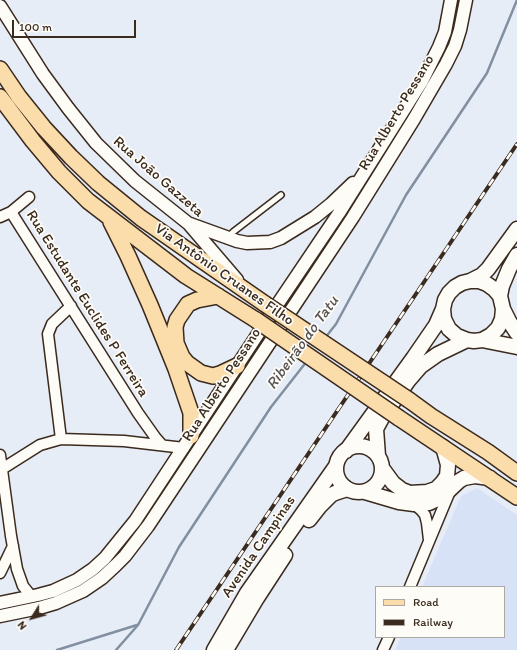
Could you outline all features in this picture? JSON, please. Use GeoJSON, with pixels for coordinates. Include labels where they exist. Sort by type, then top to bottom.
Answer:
{"type":"FeatureCollection","features":[{"type":"Feature","properties":{"kind":"main road","name":"Via Antônio Cruanes Filho"},"geometry":{"type":"LineString","coordinates":[[0,69],[19,97],[44,128],[71,157],[98,183],[141,218],[265,304],[431,416],[488,452],[517,473]]}},
{"type":"Feature","properties":{"kind":"main road","name":"Via Antônio Cruanes Filho"},"geometry":{"type":"LineString","coordinates":[[0,97],[33,142],[59,172],[88,201],[109,218],[186,276],[256,320],[443,447]]}},
{"type":"Feature","properties":{"kind":"main road"},"geometry":{"type":"LineString","coordinates":[[109,218],[144,291],[176,369],[191,413],[187,442]]}},
{"type":"Feature","properties":{"kind":"main road"},"geometry":{"type":"LineString","coordinates":[[490,478],[475,476],[464,478],[458,481],[442,497],[429,502],[414,504],[399,502],[365,492],[353,492],[347,489],[338,479],[336,466],[339,458],[436,325],[449,293],[462,283],[482,275],[517,229]]}},
{"type":"Feature","properties":{"kind":"main road"},"geometry":{"type":"LineString","coordinates":[[482,340],[491,335],[498,328],[502,319],[502,286],[508,269],[517,255]]}},
{"type":"Feature","properties":{"kind":"main road"},"geometry":{"type":"LineString","coordinates":[[470,281],[479,281],[494,289],[502,303],[509,321],[517,333]]}},
{"type":"Feature","properties":{"kind":"main road"},"geometry":{"type":"LineString","coordinates":[[218,296],[203,298],[188,304],[177,320],[175,327],[176,343],[182,357],[201,374],[213,376],[238,366]]}},
{"type":"Feature","properties":{"kind":"main road"},"geometry":{"type":"LineString","coordinates":[[443,309],[444,319],[449,329],[457,336],[467,340],[482,340],[517,347]]}},
{"type":"Feature","properties":{"kind":"main road"},"geometry":{"type":"LineString","coordinates":[[365,492],[378,483],[381,476],[376,428],[382,418],[408,381],[421,366],[438,354],[467,340]]}},
{"type":"Feature","properties":{"kind":"main road"},"geometry":{"type":"LineString","coordinates":[[346,450],[354,447],[363,447],[371,450],[393,483],[402,490],[410,493],[427,492],[436,489],[442,483],[447,476],[448,465],[443,447]]}},
{"type":"Feature","properties":{"kind":"main road"},"geometry":{"type":"LineString","coordinates":[[443,447],[517,497]]}},
{"type":"Feature","properties":{"kind":"main road","name":"Avenida Campinas"},"geometry":{"type":"LineString","coordinates":[[226,650],[267,572],[336,466]]}},
{"type":"Feature","properties":{"kind":"main road","name":"Avenida Campinas"},"geometry":{"type":"LineString","coordinates":[[214,650],[244,598],[320,506],[335,493],[347,489]]}},
{"type":"Feature","properties":{"kind":"street","name":"Rua Alberto Pessano"},"geometry":{"type":"LineString","coordinates":[[0,604],[53,591],[77,580],[93,569],[105,558],[135,521],[339,214],[422,81],[439,47],[451,0]]}},
{"type":"Feature","properties":{"kind":"street","name":"Rua Alberto Pessano"},"geometry":{"type":"LineString","coordinates":[[0,616],[44,607],[82,591],[102,578],[116,565],[125,556],[148,526],[353,217],[414,119],[443,70],[454,46],[460,30],[466,0]]}},
{"type":"Feature","properties":{"kind":"street","name":"Rua João Gazzeta"},"geometry":{"type":"LineString","coordinates":[[0,6],[43,74],[96,144],[135,181],[189,224],[245,290]]}},
{"type":"Feature","properties":{"kind":"street"},"geometry":{"type":"LineString","coordinates":[[189,224],[247,243],[270,242],[281,238],[300,227],[326,208],[347,189],[369,165]]}},
{"type":"Feature","properties":{"kind":"street"},"geometry":{"type":"LineString","coordinates":[[0,217],[11,212],[29,197]]}},
{"type":"Feature","properties":{"kind":"street","name":"Rua Estudante Euclides P Ferreira"},"geometry":{"type":"LineString","coordinates":[[11,212],[138,413],[162,445]]}},
{"type":"Feature","properties":{"kind":"street"},"geometry":{"type":"LineString","coordinates":[[61,438],[48,334],[52,324],[71,306]]}},
{"type":"Feature","properties":{"kind":"street","name":"Rua Estudante Euclides P Ferreira"},"geometry":{"type":"LineString","coordinates":[[138,413],[143,436],[140,443]]}},
{"type":"Feature","properties":{"kind":"street"},"geometry":{"type":"LineString","coordinates":[[2,470],[40,445],[61,438],[162,445],[187,442]]}},
{"type":"Feature","properties":{"kind":"street"},"geometry":{"type":"LineString","coordinates":[[0,455],[13,546],[23,586],[32,597]]}},
{"type":"Feature","properties":{"kind":"street"},"geometry":{"type":"LineString","coordinates":[[410,586],[450,490]]}},
{"type":"Feature","properties":{"kind":"street"},"geometry":{"type":"LineString","coordinates":[[414,504],[425,515],[429,542]]}},
{"type":"Feature","properties":{"kind":"street"},"geometry":{"type":"LineString","coordinates":[[0,573],[13,546]]}},
{"type":"Feature","properties":{"kind":"street"},"geometry":{"type":"LineString","coordinates":[[383,650],[389,638]]}},
{"type":"Feature","properties":{"kind":"lane"},"geometry":{"type":"LineString","coordinates":[[228,238],[233,232],[281,195]]}},
{"type":"Feature","properties":{"kind":"shaded area"},"geometry":{"type":"Polygon","coordinates":[[[477,488],[517,515],[517,650],[395,650],[401,638],[505,638],[505,586],[422,586],[461,496],[477,488]]]}},
{"type":"Feature","properties":{"kind":"waterway","name":"Ribeirão do Tatu"},"geometry":{"type":"LineString","coordinates":[[325,338],[336,324],[406,195],[487,73],[517,0]]}},
{"type":"Feature","properties":{"kind":"waterway","name":"Ribeirão do Tatu"},"geometry":{"type":"LineString","coordinates":[[116,650],[138,625],[179,547],[271,407],[307,361]]}},
{"type":"Feature","properties":{"kind":"waterway"},"geometry":{"type":"LineString","coordinates":[[57,650],[137,625]]}},
{"type":"Feature","properties":{"kind":"railway"},"geometry":{"type":"LineString","coordinates":[[176,650],[517,144]]}}]}
